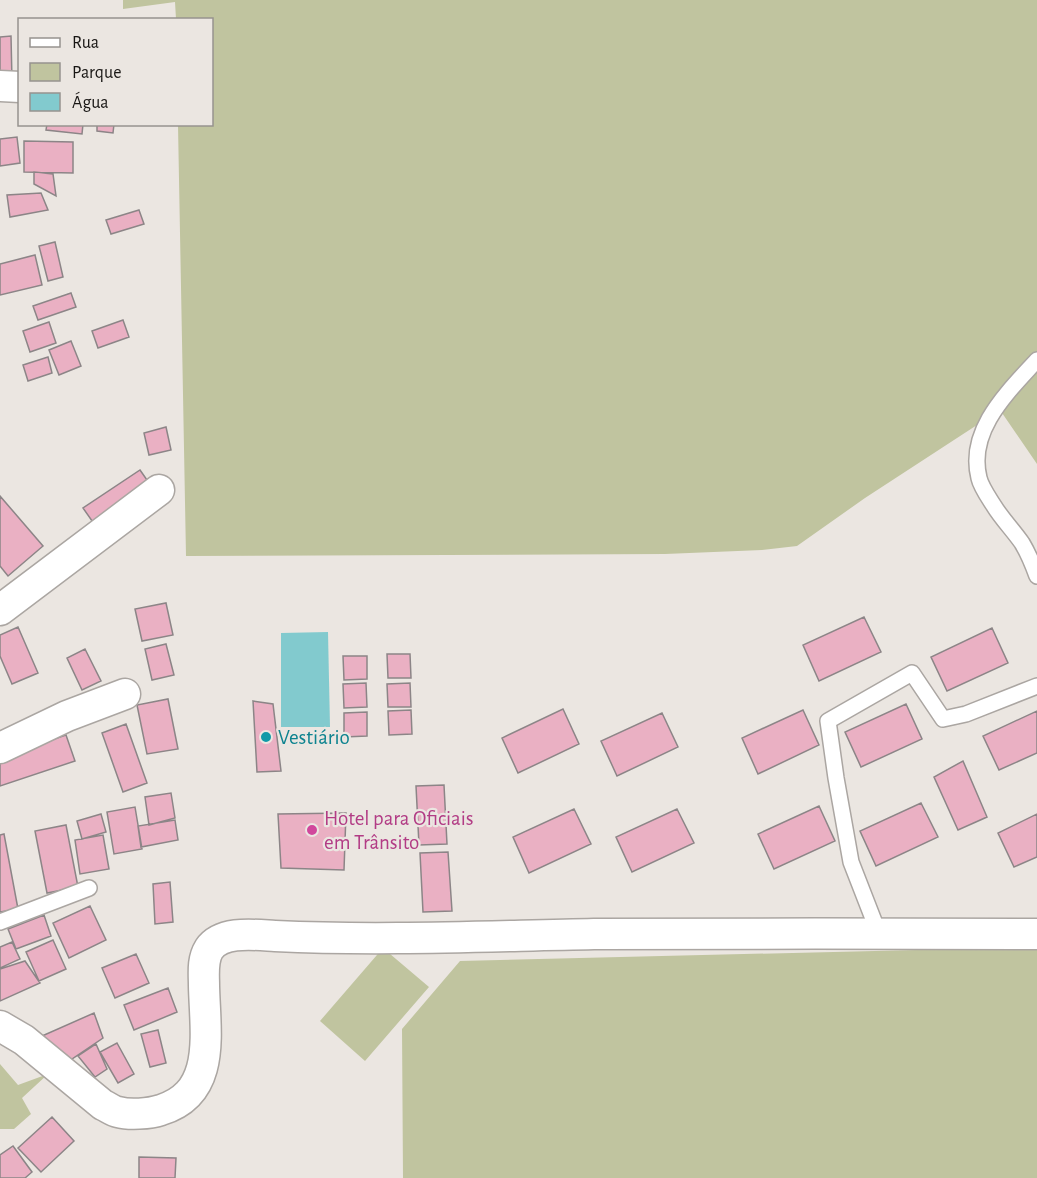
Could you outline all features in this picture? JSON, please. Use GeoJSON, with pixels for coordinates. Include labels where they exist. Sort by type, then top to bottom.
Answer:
{"type":"FeatureCollection","features":[{"type":"Feature","properties":{"kind":"street"},"geometry":{"type":"LineString","coordinates":[[0,86],[18,87]]}},
{"type":"Feature","properties":{"kind":"street"},"geometry":{"type":"LineString","coordinates":[[0,610],[159,490]]}},
{"type":"Feature","properties":{"kind":"street"},"geometry":{"type":"LineString","coordinates":[[0,747],[67,716],[125,694]]}},
{"type":"Feature","properties":{"kind":"street"},"geometry":{"type":"LineString","coordinates":[[0,1026],[24,1040],[103,1105],[117,1112],[153,1113],[174,1106],[188,1096],[201,1076],[205,1041],[204,963],[209,949],[218,941],[232,936],[359,939],[598,934],[1037,934]]}},
{"type":"Feature","properties":{"kind":"lane"},"geometry":{"type":"LineString","coordinates":[[1037,360],[992,414],[981,435],[976,457],[979,480],[994,507],[1023,544],[1037,576]]}},
{"type":"Feature","properties":{"kind":"lane"},"geometry":{"type":"LineString","coordinates":[[879,934],[851,862],[828,721],[912,673],[943,719],[966,714],[1037,686]]}},
{"type":"Feature","properties":{"kind":"lane"},"geometry":{"type":"LineString","coordinates":[[0,922],[89,888]]}},
{"type":"Feature","properties":{"kind":"green space"},"geometry":{"type":"Polygon","coordinates":[[[123,0],[1037,0],[1037,464],[1000,410],[865,498],[797,546],[762,550],[665,554],[186,556],[178,126],[213,126],[213,18],[176,18],[175,2],[123,9],[123,0]]]}},
{"type":"Feature","properties":{"kind":"green space"},"geometry":{"type":"Polygon","coordinates":[[[1037,947],[1037,1178],[403,1178],[402,1029],[460,961],[1037,947]]]}},
{"type":"Feature","properties":{"kind":"green space"},"geometry":{"type":"Polygon","coordinates":[[[383,948],[429,987],[365,1061],[320,1021],[383,948]]]}},
{"type":"Feature","properties":{"kind":"green space"},"geometry":{"type":"Polygon","coordinates":[[[0,1064],[18,1085],[48,1074],[22,1098],[31,1114],[14,1129],[0,1129],[0,1064]]]}},
{"type":"Feature","properties":{"kind":"water"},"geometry":{"type":"Polygon","coordinates":[[[328,632],[330,727],[281,727],[281,633],[328,632]]]}},
{"type":"Feature","properties":{"kind":"building"},"geometry":{"type":"Polygon","coordinates":[[[11,36],[12,81],[0,81],[0,37],[11,36]]]}},
{"type":"Feature","properties":{"kind":"building"},"geometry":{"type":"Polygon","coordinates":[[[47,126],[83,126],[82,134],[46,130],[47,126]]]}},
{"type":"Feature","properties":{"kind":"building"},"geometry":{"type":"Polygon","coordinates":[[[97,126],[114,126],[113,133],[97,131],[97,126]]]}},
{"type":"Feature","properties":{"kind":"building"},"geometry":{"type":"Polygon","coordinates":[[[17,137],[20,163],[0,166],[0,139],[17,137]]]}},
{"type":"Feature","properties":{"kind":"building"},"geometry":{"type":"Polygon","coordinates":[[[24,141],[73,142],[73,173],[24,172],[24,141]]]}},
{"type":"Feature","properties":{"kind":"building"},"geometry":{"type":"Polygon","coordinates":[[[34,172],[53,174],[56,196],[34,184],[34,172]]]}},
{"type":"Feature","properties":{"kind":"building"},"geometry":{"type":"Polygon","coordinates":[[[41,193],[48,210],[10,217],[7,195],[41,193]]]}},
{"type":"Feature","properties":{"kind":"building"},"geometry":{"type":"Polygon","coordinates":[[[139,210],[144,224],[111,234],[106,220],[139,210]]]}},
{"type":"Feature","properties":{"kind":"building"},"geometry":{"type":"Polygon","coordinates":[[[55,242],[63,277],[48,281],[39,246],[55,242]]]}},
{"type":"Feature","properties":{"kind":"building"},"geometry":{"type":"Polygon","coordinates":[[[35,255],[42,285],[0,295],[0,264],[35,255]]]}},
{"type":"Feature","properties":{"kind":"building"},"geometry":{"type":"Polygon","coordinates":[[[71,293],[76,307],[38,320],[33,306],[71,293]]]}},
{"type":"Feature","properties":{"kind":"building"},"geometry":{"type":"Polygon","coordinates":[[[123,320],[129,337],[98,348],[92,331],[123,320]]]}},
{"type":"Feature","properties":{"kind":"building"},"geometry":{"type":"Polygon","coordinates":[[[49,322],[56,343],[30,352],[23,331],[49,322]]]}},
{"type":"Feature","properties":{"kind":"building"},"geometry":{"type":"Polygon","coordinates":[[[71,341],[81,366],[59,375],[49,350],[71,341]]]}},
{"type":"Feature","properties":{"kind":"building"},"geometry":{"type":"Polygon","coordinates":[[[48,357],[52,373],[28,381],[23,365],[48,357]]]}},
{"type":"Feature","properties":{"kind":"building"},"geometry":{"type":"Polygon","coordinates":[[[166,427],[171,450],[149,455],[144,433],[166,427]]]}},
{"type":"Feature","properties":{"kind":"building"},"geometry":{"type":"Polygon","coordinates":[[[140,470],[154,490],[97,528],[83,508],[140,470]]]}},
{"type":"Feature","properties":{"kind":"building"},"geometry":{"type":"Polygon","coordinates":[[[0,496],[43,546],[8,576],[0,566],[0,496]]]}},
{"type":"Feature","properties":{"kind":"building"},"geometry":{"type":"Polygon","coordinates":[[[166,603],[173,635],[142,641],[135,609],[166,603]]]}},
{"type":"Feature","properties":{"kind":"building"},"geometry":{"type":"Polygon","coordinates":[[[864,617],[881,652],[819,681],[803,645],[864,617]]]}},
{"type":"Feature","properties":{"kind":"building"},"geometry":{"type":"Polygon","coordinates":[[[18,627],[38,673],[12,684],[0,656],[0,635],[18,627]]]}},
{"type":"Feature","properties":{"kind":"building"},"geometry":{"type":"Polygon","coordinates":[[[992,628],[1008,663],[947,691],[931,657],[992,628]]]}},
{"type":"Feature","properties":{"kind":"building"},"geometry":{"type":"Polygon","coordinates":[[[166,644],[174,675],[152,680],[145,649],[166,644]]]}},
{"type":"Feature","properties":{"kind":"building"},"geometry":{"type":"Polygon","coordinates":[[[85,649],[101,681],[82,690],[67,658],[85,649]]]}},
{"type":"Feature","properties":{"kind":"building"},"geometry":{"type":"Polygon","coordinates":[[[387,654],[410,654],[411,678],[388,678],[387,654]]]}},
{"type":"Feature","properties":{"kind":"building"},"geometry":{"type":"Polygon","coordinates":[[[343,656],[367,656],[367,679],[344,680],[343,656]]]}},
{"type":"Feature","properties":{"kind":"building"},"geometry":{"type":"Polygon","coordinates":[[[366,683],[367,707],[344,708],[343,684],[366,683]]]}},
{"type":"Feature","properties":{"kind":"building"},"geometry":{"type":"Polygon","coordinates":[[[410,683],[411,707],[388,707],[387,684],[410,683]]]}},
{"type":"Feature","properties":{"kind":"building"},"geometry":{"type":"Polygon","coordinates":[[[168,699],[178,749],[147,754],[137,705],[168,699]]]}},
{"type":"Feature","properties":{"kind":"building","name":"Vestiário"},"geometry":{"type":"Polygon","coordinates":[[[253,701],[273,704],[281,771],[257,772],[253,701]]]}},
{"type":"Feature","properties":{"kind":"building"},"geometry":{"type":"Polygon","coordinates":[[[906,704],[922,739],[861,767],[845,732],[906,704]]]}},
{"type":"Feature","properties":{"kind":"building"},"geometry":{"type":"Polygon","coordinates":[[[563,709],[579,744],[518,773],[502,738],[563,709]]]}},
{"type":"Feature","properties":{"kind":"building"},"geometry":{"type":"Polygon","coordinates":[[[411,710],[412,734],[389,735],[388,711],[411,710]]]}},
{"type":"Feature","properties":{"kind":"building"},"geometry":{"type":"Polygon","coordinates":[[[803,710],[819,745],[758,774],[742,738],[803,710]]]}},
{"type":"Feature","properties":{"kind":"building"},"geometry":{"type":"Polygon","coordinates":[[[1037,711],[1037,753],[999,770],[983,736],[1037,711]]]}},
{"type":"Feature","properties":{"kind":"building"},"geometry":{"type":"Polygon","coordinates":[[[367,712],[367,736],[344,737],[344,713],[367,712]]]}},
{"type":"Feature","properties":{"kind":"building"},"geometry":{"type":"Polygon","coordinates":[[[662,713],[678,747],[617,776],[601,741],[662,713]]]}},
{"type":"Feature","properties":{"kind":"building"},"geometry":{"type":"Polygon","coordinates":[[[126,724],[147,783],[123,792],[102,733],[126,724]]]}},
{"type":"Feature","properties":{"kind":"building"},"geometry":{"type":"Polygon","coordinates":[[[66,735],[75,761],[0,786],[0,757],[66,735]]]}},
{"type":"Feature","properties":{"kind":"building"},"geometry":{"type":"Polygon","coordinates":[[[963,761],[987,817],[958,830],[934,777],[963,761]]]}},
{"type":"Feature","properties":{"kind":"building"},"geometry":{"type":"Polygon","coordinates":[[[444,785],[447,844],[419,845],[416,786],[444,785]]]}},
{"type":"Feature","properties":{"kind":"building"},"geometry":{"type":"Polygon","coordinates":[[[171,793],[175,818],[149,825],[145,797],[171,793]]]}},
{"type":"Feature","properties":{"kind":"building"},"geometry":{"type":"Polygon","coordinates":[[[921,803],[938,837],[876,866],[860,831],[921,803]]]}},
{"type":"Feature","properties":{"kind":"building"},"geometry":{"type":"Polygon","coordinates":[[[819,806],[835,841],[774,869],[758,834],[819,806]]]}},
{"type":"Feature","properties":{"kind":"building"},"geometry":{"type":"Polygon","coordinates":[[[135,807],[142,849],[114,854],[107,812],[135,807]]]}},
{"type":"Feature","properties":{"kind":"building"},"geometry":{"type":"Polygon","coordinates":[[[574,809],[591,844],[529,873],[513,837],[574,809]]]}},
{"type":"Feature","properties":{"kind":"building"},"geometry":{"type":"Polygon","coordinates":[[[677,809],[694,843],[632,872],[616,837],[677,809]]]}},
{"type":"Feature","properties":{"kind":"building","name":"Hotel para Oficiais em Trânsito"},"geometry":{"type":"Polygon","coordinates":[[[346,813],[344,870],[281,868],[278,814],[346,813]]]}},
{"type":"Feature","properties":{"kind":"building"},"geometry":{"type":"Polygon","coordinates":[[[101,814],[106,832],[82,839],[77,821],[101,814]]]}},
{"type":"Feature","properties":{"kind":"building"},"geometry":{"type":"Polygon","coordinates":[[[1037,814],[1037,857],[1014,867],[998,833],[1037,814]]]}},
{"type":"Feature","properties":{"kind":"building"},"geometry":{"type":"Polygon","coordinates":[[[175,820],[178,840],[141,847],[138,826],[175,820]]]}},
{"type":"Feature","properties":{"kind":"building"},"geometry":{"type":"Polygon","coordinates":[[[66,825],[78,887],[47,893],[35,831],[66,825]]]}},
{"type":"Feature","properties":{"kind":"building"},"geometry":{"type":"Polygon","coordinates":[[[4,834],[18,909],[0,912],[0,835],[4,834]]]}},
{"type":"Feature","properties":{"kind":"building"},"geometry":{"type":"Polygon","coordinates":[[[103,835],[109,869],[80,874],[75,840],[103,835]]]}},
{"type":"Feature","properties":{"kind":"building"},"geometry":{"type":"Polygon","coordinates":[[[448,852],[452,911],[423,912],[420,853],[448,852]]]}},
{"type":"Feature","properties":{"kind":"building"},"geometry":{"type":"Polygon","coordinates":[[[170,882],[173,922],[155,924],[153,884],[170,882]]]}},
{"type":"Feature","properties":{"kind":"building"},"geometry":{"type":"Polygon","coordinates":[[[90,906],[106,940],[69,958],[53,923],[90,906]]]}},
{"type":"Feature","properties":{"kind":"building"},"geometry":{"type":"Polygon","coordinates":[[[44,915],[51,936],[16,949],[8,929],[44,915]]]}},
{"type":"Feature","properties":{"kind":"building"},"geometry":{"type":"Polygon","coordinates":[[[53,940],[66,969],[39,981],[26,952],[53,940]]]}},
{"type":"Feature","properties":{"kind":"building"},"geometry":{"type":"Polygon","coordinates":[[[12,942],[20,959],[0,968],[0,947],[12,942]]]}},
{"type":"Feature","properties":{"kind":"building"},"geometry":{"type":"Polygon","coordinates":[[[136,954],[149,983],[115,998],[102,968],[136,954]]]}},
{"type":"Feature","properties":{"kind":"building"},"geometry":{"type":"Polygon","coordinates":[[[25,961],[40,983],[0,1001],[0,969],[25,961]]]}},
{"type":"Feature","properties":{"kind":"building"},"geometry":{"type":"Polygon","coordinates":[[[168,988],[177,1012],[134,1030],[124,1005],[168,988]]]}},
{"type":"Feature","properties":{"kind":"building"},"geometry":{"type":"Polygon","coordinates":[[[94,1013],[103,1038],[69,1061],[42,1036],[94,1013]]]}},
{"type":"Feature","properties":{"kind":"building"},"geometry":{"type":"Polygon","coordinates":[[[158,1030],[166,1063],[150,1067],[141,1034],[158,1030]]]}},
{"type":"Feature","properties":{"kind":"building"},"geometry":{"type":"Polygon","coordinates":[[[117,1043],[134,1074],[118,1083],[100,1052],[117,1043]]]}},
{"type":"Feature","properties":{"kind":"building"},"geometry":{"type":"Polygon","coordinates":[[[96,1044],[107,1069],[95,1077],[78,1056],[96,1044]]]}},
{"type":"Feature","properties":{"kind":"building"},"geometry":{"type":"Polygon","coordinates":[[[52,1117],[74,1141],[41,1172],[18,1148],[52,1117]]]}},
{"type":"Feature","properties":{"kind":"building"},"geometry":{"type":"Polygon","coordinates":[[[13,1146],[32,1172],[25,1178],[0,1178],[0,1155],[13,1146]]]}},
{"type":"Feature","properties":{"kind":"building"},"geometry":{"type":"Polygon","coordinates":[[[139,1157],[176,1158],[175,1178],[139,1178],[139,1157]]]}},
{"type":"Feature","properties":{"kind":"place","name":"Vestiário"},"geometry":{"type":"Point","coordinates":[266,737]}},
{"type":"Feature","properties":{"kind":"place","name":"Hotel para Oficiais em Trânsito"},"geometry":{"type":"Point","coordinates":[312,830]}}]}
